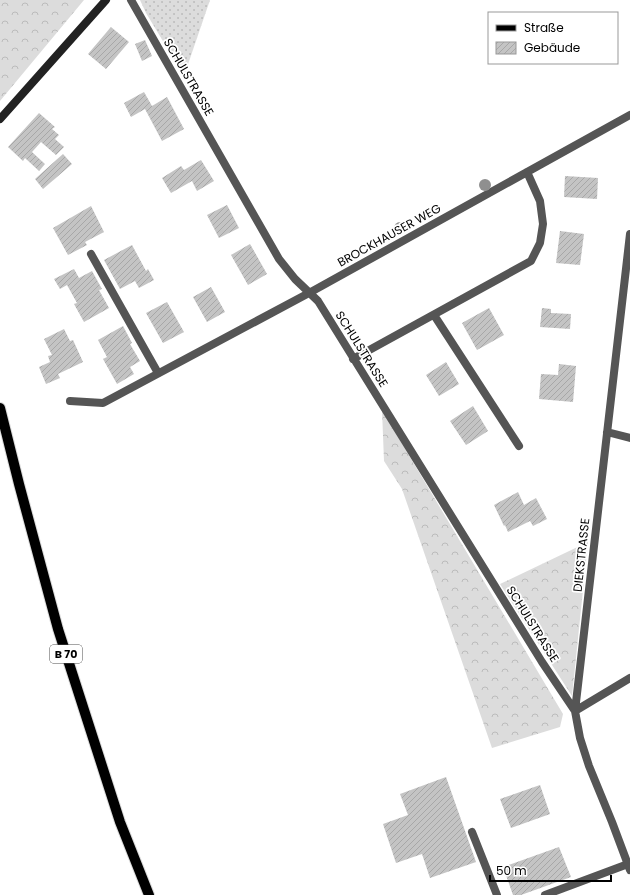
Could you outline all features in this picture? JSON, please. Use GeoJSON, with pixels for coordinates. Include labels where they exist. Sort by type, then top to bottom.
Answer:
{"type":"FeatureCollection","features":[{"type":"Feature","properties":{"kind":"main road"},"geometry":{"type":"LineString","coordinates":[[0,120],[106,0]]}},
{"type":"Feature","properties":{"kind":"main road","name":"B 70"},"geometry":{"type":"LineString","coordinates":[[0,408],[58,629],[120,822],[149,895]]}},
{"type":"Feature","properties":{"kind":"street","name":"SCHULSTRASSE"},"geometry":{"type":"LineString","coordinates":[[131,0],[279,259],[295,279],[318,301],[542,662],[575,711]]}},
{"type":"Feature","properties":{"kind":"street","name":"BROCKHAUSER WEG"},"geometry":{"type":"LineString","coordinates":[[70,401],[103,403],[309,292],[630,115]]}},
{"type":"Feature","properties":{"kind":"street"},"geometry":{"type":"LineString","coordinates":[[353,359],[531,261],[540,243],[543,224],[540,201],[527,172]]}},
{"type":"Feature","properties":{"kind":"street","name":"DIEKSTRASSE"},"geometry":{"type":"LineString","coordinates":[[629,867],[589,766],[580,738],[575,711],[630,234]]}},
{"type":"Feature","properties":{"kind":"street"},"geometry":{"type":"LineString","coordinates":[[91,254],[158,373]]}},
{"type":"Feature","properties":{"kind":"street"},"geometry":{"type":"LineString","coordinates":[[434,315],[519,446]]}},
{"type":"Feature","properties":{"kind":"street"},"geometry":{"type":"LineString","coordinates":[[607,432],[630,438]]}},
{"type":"Feature","properties":{"kind":"street"},"geometry":{"type":"LineString","coordinates":[[575,711],[630,678]]}},
{"type":"Feature","properties":{"kind":"street"},"geometry":{"type":"LineString","coordinates":[[472,832],[497,895]]}},
{"type":"Feature","properties":{"kind":"street"},"geometry":{"type":"LineString","coordinates":[[545,895],[629,867]]}},
{"type":"Feature","properties":{"kind":"green space"},"geometry":{"type":"Polygon","coordinates":[[[0,0],[84,0],[0,101],[0,0]]]}},
{"type":"Feature","properties":{"kind":"green space"},"geometry":{"type":"Polygon","coordinates":[[[140,0],[210,0],[184,76],[146,13],[140,0]]]}},
{"type":"Feature","properties":{"kind":"green space"},"geometry":{"type":"Polygon","coordinates":[[[382,410],[563,714],[560,727],[492,748],[402,489],[384,461],[382,410]]]}},
{"type":"Feature","properties":{"kind":"green space"},"geometry":{"type":"Polygon","coordinates":[[[588,542],[572,696],[500,584],[588,542]]]}},
{"type":"Feature","properties":{"kind":"building"},"geometry":{"type":"Polygon","coordinates":[[[111,27],[129,42],[106,69],[88,54],[111,27]]]}},
{"type":"Feature","properties":{"kind":"building"},"geometry":{"type":"Polygon","coordinates":[[[145,40],[152,56],[142,61],[135,44],[145,40]]]}},
{"type":"Feature","properties":{"kind":"building"},"geometry":{"type":"Polygon","coordinates":[[[144,92],[152,106],[167,97],[184,129],[162,141],[145,109],[131,117],[124,103],[144,92]]]}},
{"type":"Feature","properties":{"kind":"building"},"geometry":{"type":"Polygon","coordinates":[[[39,113],[55,127],[52,129],[59,135],[55,139],[64,147],[56,155],[41,142],[32,152],[45,164],[39,171],[25,158],[23,161],[8,147],[39,113]]]}},
{"type":"Feature","properties":{"kind":"building"},"geometry":{"type":"Polygon","coordinates":[[[63,154],[72,164],[43,189],[35,179],[63,154]]]}},
{"type":"Feature","properties":{"kind":"building"},"geometry":{"type":"Polygon","coordinates":[[[201,160],[214,181],[197,191],[192,181],[171,193],[162,178],[181,166],[184,170],[201,160]]]}},
{"type":"Feature","properties":{"kind":"building"},"geometry":{"type":"Polygon","coordinates":[[[565,176],[598,178],[597,199],[564,197],[565,176]]]}},
{"type":"Feature","properties":{"kind":"building"},"geometry":{"type":"Polygon","coordinates":[[[227,205],[239,228],[219,238],[207,215],[227,205]]]}},
{"type":"Feature","properties":{"kind":"building"},"geometry":{"type":"Polygon","coordinates":[[[91,206],[104,232],[85,242],[87,245],[68,255],[53,228],[91,206]]]}},
{"type":"Feature","properties":{"kind":"building"},"geometry":{"type":"Polygon","coordinates":[[[560,231],[584,234],[580,265],[556,263],[560,231]]]}},
{"type":"Feature","properties":{"kind":"building"},"geometry":{"type":"Polygon","coordinates":[[[250,244],[267,274],[248,285],[231,255],[250,244]]]}},
{"type":"Feature","properties":{"kind":"building"},"geometry":{"type":"Polygon","coordinates":[[[132,245],[146,271],[148,269],[154,280],[139,288],[135,281],[120,289],[104,260],[132,245]]]}},
{"type":"Feature","properties":{"kind":"building"},"geometry":{"type":"Polygon","coordinates":[[[74,269],[79,278],[92,271],[102,289],[99,290],[109,308],[84,322],[74,304],[77,303],[67,285],[60,289],[54,279],[74,269]]]}},
{"type":"Feature","properties":{"kind":"building"},"geometry":{"type":"Polygon","coordinates":[[[211,287],[225,312],[207,322],[193,297],[211,287]]]}},
{"type":"Feature","properties":{"kind":"building"},"geometry":{"type":"Polygon","coordinates":[[[167,302],[184,332],[163,343],[146,313],[167,302]]]}},
{"type":"Feature","properties":{"kind":"building"},"geometry":{"type":"Polygon","coordinates":[[[489,308],[504,335],[477,350],[462,323],[489,308]]]}},
{"type":"Feature","properties":{"kind":"building"},"geometry":{"type":"Polygon","coordinates":[[[542,308],[551,309],[551,313],[571,314],[570,329],[540,327],[542,308]]]}},
{"type":"Feature","properties":{"kind":"building"},"geometry":{"type":"Polygon","coordinates":[[[123,326],[132,343],[130,344],[140,361],[130,367],[134,374],[117,384],[103,359],[107,357],[98,340],[123,326]]]}},
{"type":"Feature","properties":{"kind":"building"},"geometry":{"type":"Polygon","coordinates":[[[64,329],[70,341],[73,340],[83,362],[58,374],[60,378],[46,384],[39,367],[50,362],[48,356],[52,355],[44,339],[64,329]]]}},
{"type":"Feature","properties":{"kind":"building"},"geometry":{"type":"Polygon","coordinates":[[[446,362],[459,384],[439,396],[426,375],[446,362]]]}},
{"type":"Feature","properties":{"kind":"building"},"geometry":{"type":"Polygon","coordinates":[[[559,364],[576,366],[573,402],[539,399],[541,374],[558,375],[559,364]]]}},
{"type":"Feature","properties":{"kind":"building"},"geometry":{"type":"Polygon","coordinates":[[[473,406],[488,431],[466,445],[450,421],[473,406]]]}},
{"type":"Feature","properties":{"kind":"building"},"geometry":{"type":"Polygon","coordinates":[[[518,492],[524,505],[536,498],[547,519],[533,526],[530,521],[508,532],[494,505],[518,492]]]}},
{"type":"Feature","properties":{"kind":"building"},"geometry":{"type":"Polygon","coordinates":[[[446,777],[476,862],[430,878],[422,854],[396,863],[383,824],[408,815],[400,794],[446,777]]]}},
{"type":"Feature","properties":{"kind":"building"},"geometry":{"type":"Polygon","coordinates":[[[540,785],[550,814],[511,828],[500,799],[540,785]]]}},
{"type":"Feature","properties":{"kind":"building"},"geometry":{"type":"Polygon","coordinates":[[[559,847],[571,877],[521,895],[513,895],[503,867],[559,847]]]}}]}
